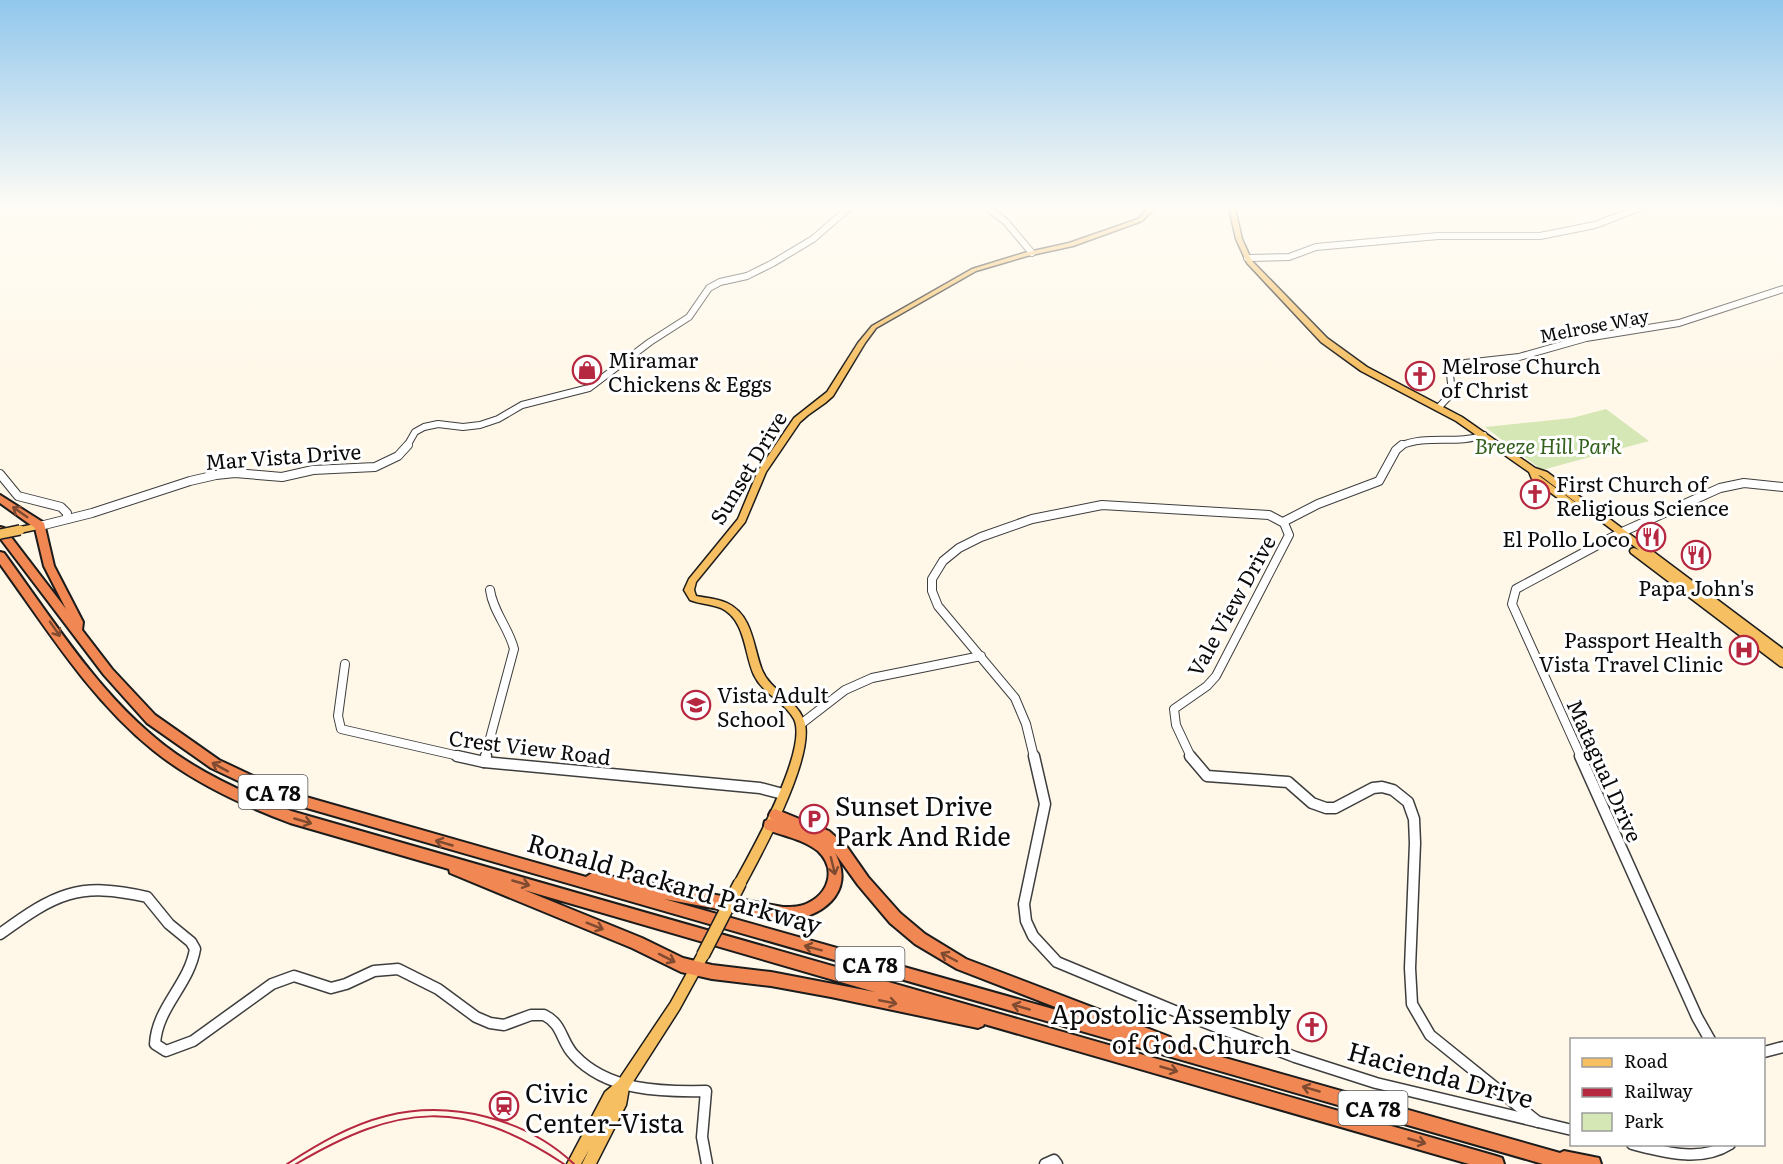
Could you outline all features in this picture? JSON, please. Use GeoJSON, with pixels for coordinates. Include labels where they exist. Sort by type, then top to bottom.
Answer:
{"type":"FeatureCollection","features":[{"type":"Feature","properties":{"kind":"highway"},"geometry":{"type":"LineString","coordinates":[[0,498],[40,526],[49,566],[78,622],[78,631]]}},
{"type":"Feature","properties":{"kind":"highway","name":"Ronald Packard Parkway"},"geometry":{"type":"LineString","coordinates":[[0,532],[124,692],[151,719],[198,754],[260,787],[311,806],[1571,1164]]}},
{"type":"Feature","properties":{"kind":"highway","name":"Ronald Packard Parkway"},"geometry":{"type":"LineString","coordinates":[[0,556],[101,692],[137,728],[171,757],[222,788],[269,809],[1496,1164]]}},
{"type":"Feature","properties":{"kind":"highway"},"geometry":{"type":"LineString","coordinates":[[0,563],[15,576]]}},
{"type":"Feature","properties":{"kind":"highway"},"geometry":{"type":"LineString","coordinates":[[521,865],[772,912],[792,915],[808,912],[818,906],[830,892],[835,877],[833,861],[828,852],[815,842],[773,820]]}},
{"type":"Feature","properties":{"kind":"highway"},"geometry":{"type":"LineString","coordinates":[[773,820],[813,829],[834,843],[895,918],[939,952],[962,964],[1219,1063]]}},
{"type":"Feature","properties":{"kind":"highway"},"geometry":{"type":"LineString","coordinates":[[425,855],[470,876],[628,939],[681,965],[700,962],[1072,1042]]}},
{"type":"Feature","properties":{"kind":"highway"},"geometry":{"type":"LineString","coordinates":[[1528,1152],[1593,1164]]}},
{"type":"Feature","properties":{"kind":"main road","name":"Sunset Drive"},"geometry":{"type":"LineString","coordinates":[[801,724],[793,710],[773,693],[760,677],[747,634],[740,620],[727,607],[693,597],[689,590],[692,581],[742,520],[762,471],[797,420],[803,412],[829,396],[863,340],[874,327],[961,276],[997,262]]}},
{"type":"Feature","properties":{"kind":"main road"},"geometry":{"type":"LineString","coordinates":[[1251,262],[1311,329],[1336,350],[1364,369],[1439,407],[1484,435],[1532,470],[1544,474],[1783,663]]}},
{"type":"Feature","properties":{"kind":"main road","name":"Mar Vista Drive"},"geometry":{"type":"LineString","coordinates":[[0,532],[40,526]]}},
{"type":"Feature","properties":{"kind":"main road"},"geometry":{"type":"LineString","coordinates":[[1617,534],[1783,654]]}},
{"type":"Feature","properties":{"kind":"main road"},"geometry":{"type":"LineString","coordinates":[[574,1164],[610,1097],[623,1086],[700,962],[773,820],[795,761],[801,737],[801,724]]}},
{"type":"Feature","properties":{"kind":"main road"},"geometry":{"type":"LineString","coordinates":[[589,1164],[621,1100],[623,1086]]}},
{"type":"Feature","properties":{"kind":"street","name":"Mar Vista Drive"},"geometry":{"type":"LineString","coordinates":[[40,526],[190,480],[216,475],[235,473],[282,477],[313,470],[361,470],[376,467],[398,456],[406,448],[415,432],[424,427],[438,424],[463,427],[480,425],[498,419],[522,405],[589,388],[650,342],[684,321],[709,288],[720,282],[747,276],[774,262]]}},
{"type":"Feature","properties":{"kind":"street","name":"Melrose Way"},"geometry":{"type":"LineString","coordinates":[[1439,407],[1451,398],[1453,393],[1450,374],[1459,364],[1519,357],[1586,339],[1667,326],[1783,289]]}},
{"type":"Feature","properties":{"kind":"street"},"geometry":{"type":"LineString","coordinates":[[1283,522],[1318,504],[1379,481],[1401,445],[1429,440],[1471,440],[1484,435]]}},
{"type":"Feature","properties":{"kind":"street"},"geometry":{"type":"LineString","coordinates":[[0,474],[18,496],[61,507],[67,513],[67,519]]}},
{"type":"Feature","properties":{"kind":"street","name":"Matagual Drive"},"geometry":{"type":"LineString","coordinates":[[1709,1038],[1696,1017],[1512,604],[1516,589],[1617,534],[1720,488],[1744,483],[1783,487]]}},
{"type":"Feature","properties":{"kind":"street","name":"Vale View Drive"},"geometry":{"type":"LineString","coordinates":[[1037,944],[1024,915],[1024,903],[1042,824],[1045,796],[1022,711],[1015,698],[938,606],[932,591],[933,574],[958,550],[1003,527],[1098,505],[1265,514],[1283,522],[1289,529],[1290,535],[1214,679],[1204,690],[1181,702],[1174,709],[1175,724],[1193,764],[1199,772],[1207,776],[1277,779],[1288,782],[1312,803],[1326,808],[1335,808],[1373,788],[1382,787],[1393,790],[1408,802],[1414,819],[1415,843],[1410,968],[1412,1004],[1430,1035],[1538,1122]]}},
{"type":"Feature","properties":{"kind":"street"},"geometry":{"type":"LineString","coordinates":[[484,762],[514,650],[513,638],[493,604],[490,590]]}},
{"type":"Feature","properties":{"kind":"street"},"geometry":{"type":"LineString","coordinates":[[801,724],[845,690],[873,678],[981,656]]}},
{"type":"Feature","properties":{"kind":"street","name":"Crest View Road"},"geometry":{"type":"LineString","coordinates":[[345,664],[342,698],[336,717],[341,729],[484,762],[760,788],[783,794]]}},
{"type":"Feature","properties":{"kind":"street"},"geometry":{"type":"LineString","coordinates":[[0,934],[44,904],[71,893],[119,892],[147,897],[169,924],[195,948],[191,967],[156,1026],[155,1044],[166,1051],[186,1046],[288,977],[302,976],[328,988],[335,988],[390,967],[444,993],[473,1016],[486,1022],[500,1026],[531,1015],[543,1015],[551,1018],[560,1028],[575,1057],[623,1086],[657,1092],[706,1091],[701,1119],[701,1140],[706,1164]]}},
{"type":"Feature","properties":{"kind":"street","name":"Hacienda Drive"},"geometry":{"type":"LineString","coordinates":[[1037,944],[1057,962],[1198,1022],[1258,1044],[1376,1083],[1570,1130]]}},
{"type":"Feature","properties":{"kind":"street"},"geometry":{"type":"LineString","coordinates":[[1765,1052],[1783,1047]]}},
{"type":"Feature","properties":{"kind":"street"},"geometry":{"type":"LineString","coordinates":[[1642,1146],[1703,1158],[1717,1155],[1728,1146]]}},
{"type":"Feature","properties":{"kind":"green space","name":"Breeze Hill Park"},"geometry":{"type":"Polygon","coordinates":[[[1606,409],[1649,441],[1542,470],[1485,427],[1572,418],[1606,409]]]}},
{"type":"Feature","properties":{"kind":"tram line"},"geometry":{"type":"LineString","coordinates":[[287,1164],[322,1142],[360,1124],[386,1116],[436,1110],[461,1112],[510,1124],[555,1148],[574,1164]]}},
{"type":"Feature","properties":{"kind":"railway"},"geometry":{"type":"LineString","coordinates":[[296,1164],[367,1129],[399,1120],[430,1116],[462,1119],[494,1127],[528,1142],[564,1164]]}},
{"type":"Feature","properties":{"kind":"place","name":"Miramar Chickens & Eggs"},"geometry":{"type":"Point","coordinates":[587,370]}},
{"type":"Feature","properties":{"kind":"place","name":"Melrose Church of Christ"},"geometry":{"type":"Point","coordinates":[1420,376]}},
{"type":"Feature","properties":{"kind":"place","name":"First Church of Religious Science"},"geometry":{"type":"Point","coordinates":[1535,494]}},
{"type":"Feature","properties":{"kind":"place","name":"El Pollo Loco"},"geometry":{"type":"Point","coordinates":[1651,537]}},
{"type":"Feature","properties":{"kind":"place","name":"Papa John's"},"geometry":{"type":"Point","coordinates":[1696,555]}},
{"type":"Feature","properties":{"kind":"place","name":"Passport Health Vista Travel Clinic"},"geometry":{"type":"Point","coordinates":[1744,650]}},
{"type":"Feature","properties":{"kind":"place","name":"Vista Adult School"},"geometry":{"type":"Point","coordinates":[696,705]}},
{"type":"Feature","properties":{"kind":"place","name":"Sunset Drive Park And Ride"},"geometry":{"type":"Point","coordinates":[814,819]}},
{"type":"Feature","properties":{"kind":"place","name":"Apostolic Assembly of God Church"},"geometry":{"type":"Point","coordinates":[1312,1027]}},
{"type":"Feature","properties":{"kind":"place","name":"Civic Center–Vista"},"geometry":{"type":"Point","coordinates":[504,1106]}}]}
